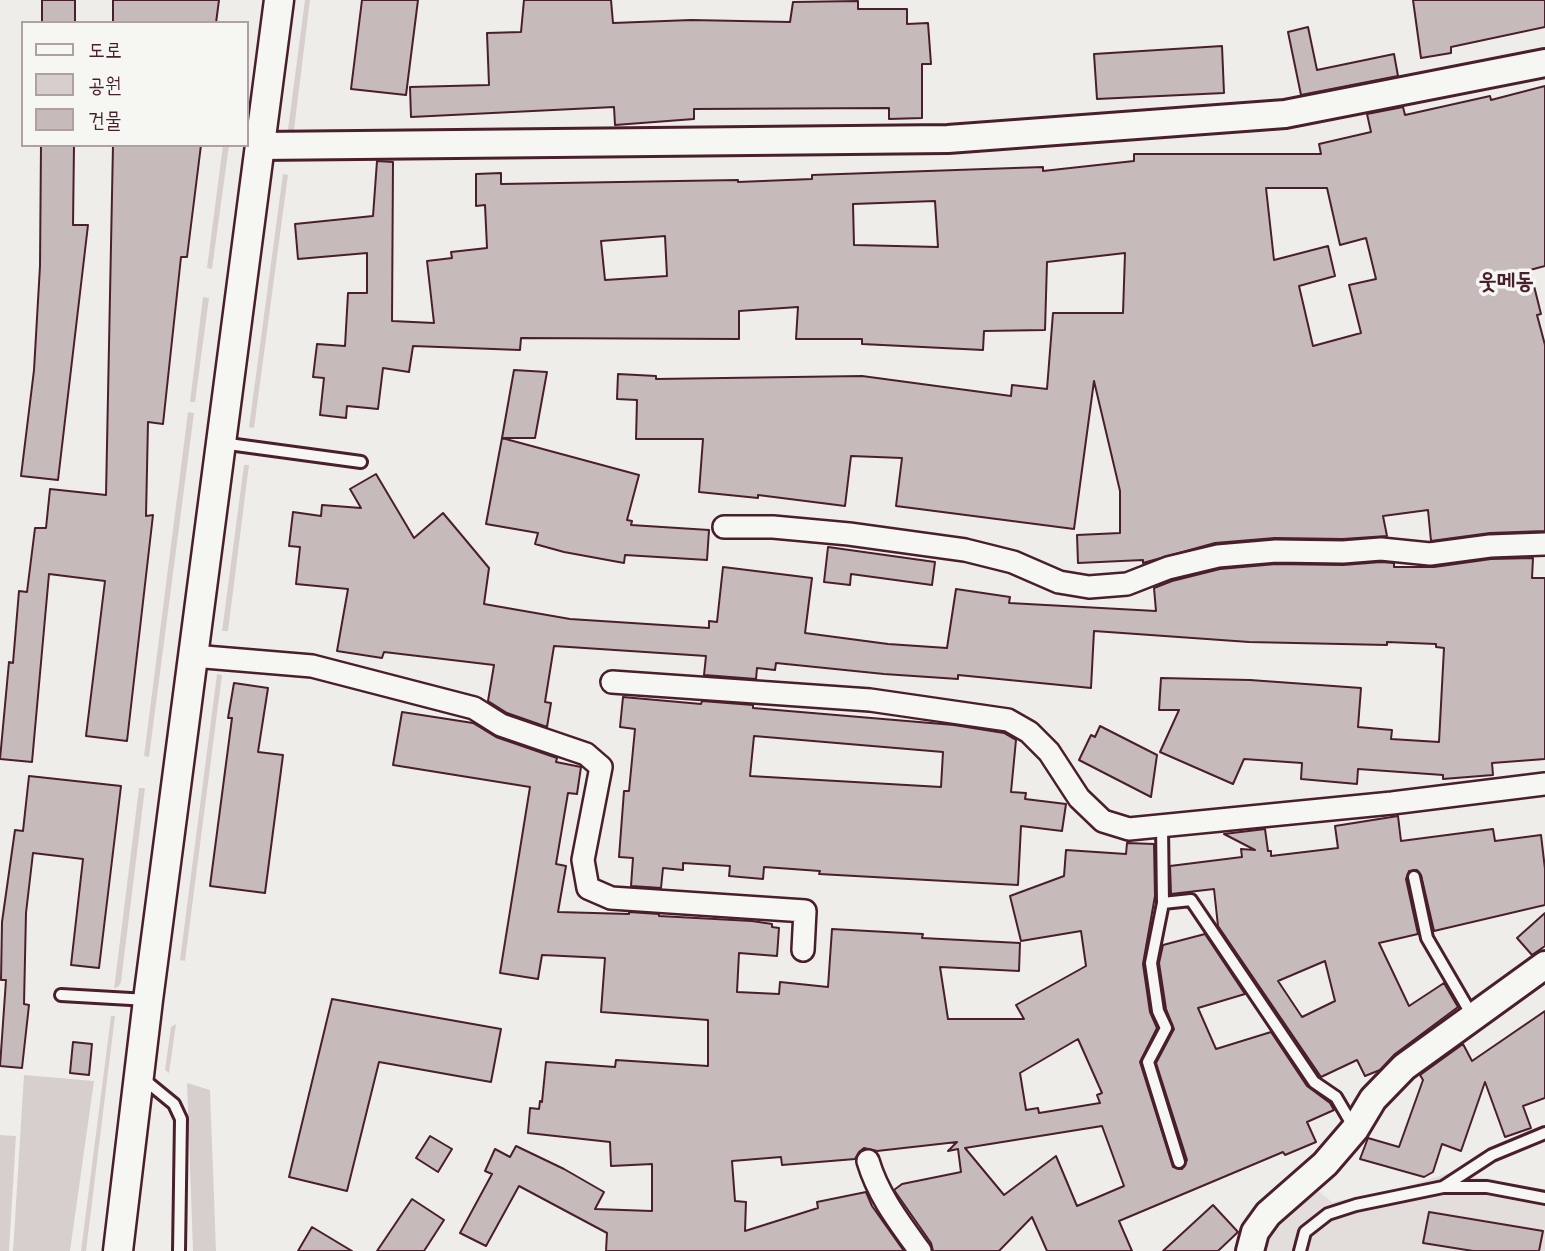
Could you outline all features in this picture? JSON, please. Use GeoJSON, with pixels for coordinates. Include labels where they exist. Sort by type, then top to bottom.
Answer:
{"type":"FeatureCollection","features":[{"type":"Feature","properties":{"kind":"main road"},"geometry":{"type":"LineString","coordinates":[[118,1251],[148,1000],[279,0]]}},
{"type":"Feature","properties":{"kind":"street"},"geometry":{"type":"LineString","coordinates":[[260,146],[962,138],[1285,114],[1545,63]]}},
{"type":"Feature","properties":{"kind":"street"},"geometry":{"type":"LineString","coordinates":[[724,527],[773,527],[965,550],[1013,562],[1059,582],[1089,587],[1127,584],[1168,568],[1217,556],[1276,551],[1343,552],[1381,549],[1430,554],[1490,546],[1545,544]]}},
{"type":"Feature","properties":{"kind":"street"},"geometry":{"type":"LineString","coordinates":[[193,656],[312,666],[474,708],[501,725],[586,754],[601,767],[583,860],[588,888],[611,898],[805,911],[803,950]]}},
{"type":"Feature","properties":{"kind":"street"},"geometry":{"type":"LineString","coordinates":[[612,682],[870,701],[1008,720],[1029,732],[1049,752],[1079,798],[1103,821],[1129,830],[1545,784]]}},
{"type":"Feature","properties":{"kind":"street"},"geometry":{"type":"LineString","coordinates":[[1250,1251],[1255,1232],[1268,1214],[1325,1164],[1355,1129],[1373,1099],[1404,1067],[1545,965]]}},
{"type":"Feature","properties":{"kind":"street"},"geometry":{"type":"LineString","coordinates":[[868,1161],[874,1180],[892,1213],[920,1251]]}},
{"type":"Feature","properties":{"kind":"lane"},"geometry":{"type":"LineString","coordinates":[[221,443],[361,462]]}},
{"type":"Feature","properties":{"kind":"lane"},"geometry":{"type":"LineString","coordinates":[[1162,826],[1163,903],[1151,963],[1158,1011],[1166,1028],[1148,1062],[1179,1162]]}},
{"type":"Feature","properties":{"kind":"lane"},"geometry":{"type":"LineString","coordinates":[[1414,877],[1427,938],[1473,1017]]}},
{"type":"Feature","properties":{"kind":"lane"},"geometry":{"type":"LineString","coordinates":[[1163,903],[1192,900],[1314,1082],[1336,1097],[1355,1129]]}},
{"type":"Feature","properties":{"kind":"lane"},"geometry":{"type":"LineString","coordinates":[[61,995],[148,1000]]}},
{"type":"Feature","properties":{"kind":"lane"},"geometry":{"type":"LineString","coordinates":[[139,1076],[174,1104],[181,1119],[180,1251]]}},
{"type":"Feature","properties":{"kind":"lane"},"geometry":{"type":"LineString","coordinates":[[1443,1186],[1492,1155],[1545,1133]]}},
{"type":"Feature","properties":{"kind":"lane"},"geometry":{"type":"LineString","coordinates":[[1300,1251],[1305,1232],[1328,1214],[1356,1205],[1443,1186],[1487,1186],[1545,1198]]}},
{"type":"Feature","properties":{"kind":"shaded area"},"geometry":{"type":"Polygon","coordinates":[[[1446,1174],[1493,1179],[1545,1193],[1545,1251],[1261,1251],[1260,1248],[1282,1212],[1312,1186],[1332,1202],[1402,1188],[1446,1174]]]}},
{"type":"Feature","properties":{"kind":"green space"},"geometry":{"type":"Polygon","coordinates":[[[305,0],[310,0],[293,138],[287,137],[305,0]]]}},
{"type":"Feature","properties":{"kind":"green space"},"geometry":{"type":"Polygon","coordinates":[[[223,147],[229,147],[212,269],[207,268],[223,147]]]}},
{"type":"Feature","properties":{"kind":"green space"},"geometry":{"type":"Polygon","coordinates":[[[283,174],[288,175],[254,428],[249,427],[283,174]]]}},
{"type":"Feature","properties":{"kind":"green space"},"geometry":{"type":"Polygon","coordinates":[[[203,297],[209,298],[195,402],[190,402],[203,297]]]}},
{"type":"Feature","properties":{"kind":"green space"},"geometry":{"type":"Polygon","coordinates":[[[188,412],[194,413],[149,757],[144,756],[188,412]]]}},
{"type":"Feature","properties":{"kind":"green space"},"geometry":{"type":"Polygon","coordinates":[[[244,465],[249,465],[228,631],[222,631],[244,465]]]}},
{"type":"Feature","properties":{"kind":"green space"},"geometry":{"type":"Polygon","coordinates":[[[217,674],[222,675],[185,961],[180,960],[217,674]]]}},
{"type":"Feature","properties":{"kind":"green space"},"geometry":{"type":"Polygon","coordinates":[[[139,788],[145,788],[121,982],[114,989],[139,788]]]}},
{"type":"Feature","properties":{"kind":"green space"},"geometry":{"type":"Polygon","coordinates":[[[111,1016],[115,1016],[86,1251],[81,1251],[111,1016]]]}},
{"type":"Feature","properties":{"kind":"green space"},"geometry":{"type":"Polygon","coordinates":[[[176,1024],[169,1073],[165,1070],[171,1027],[176,1024]]]}},
{"type":"Feature","properties":{"kind":"green space"},"geometry":{"type":"Polygon","coordinates":[[[24,1075],[94,1081],[70,1251],[13,1251],[24,1075]]]}},
{"type":"Feature","properties":{"kind":"green space"},"geometry":{"type":"Polygon","coordinates":[[[187,1083],[210,1090],[216,1251],[193,1251],[187,1083]]]}},
{"type":"Feature","properties":{"kind":"green space"},"geometry":{"type":"Polygon","coordinates":[[[0,1135],[16,1136],[9,1251],[0,1251],[0,1135]]]}},
{"type":"Feature","properties":{"kind":"building"},"geometry":{"type":"Polygon","coordinates":[[[42,0],[75,0],[75,21],[42,21],[42,0]]]}},
{"type":"Feature","properties":{"kind":"building"},"geometry":{"type":"Polygon","coordinates":[[[113,0],[219,0],[216,21],[113,21],[113,0]]]}},
{"type":"Feature","properties":{"kind":"building"},"geometry":{"type":"Polygon","coordinates":[[[362,0],[418,0],[406,95],[351,89],[362,0]]]}},
{"type":"Feature","properties":{"kind":"building"},"geometry":{"type":"Polygon","coordinates":[[[524,0],[611,0],[613,23],[691,20],[790,22],[793,2],[858,1],[858,9],[907,9],[907,24],[928,23],[931,64],[922,64],[922,118],[889,119],[889,108],[694,109],[694,119],[615,125],[614,107],[411,117],[410,87],[489,85],[487,33],[521,32],[524,0]]]}},
{"type":"Feature","properties":{"kind":"building"},"geometry":{"type":"Polygon","coordinates":[[[1413,0],[1545,0],[1545,27],[1451,47],[1451,53],[1421,58],[1413,0]]]}},
{"type":"Feature","properties":{"kind":"building"},"geometry":{"type":"Polygon","coordinates":[[[1308,27],[1317,70],[1394,54],[1398,76],[1301,95],[1288,32],[1308,27]]]}},
{"type":"Feature","properties":{"kind":"building"},"geometry":{"type":"Polygon","coordinates":[[[1222,46],[1224,93],[1097,99],[1094,54],[1222,46]]]}},
{"type":"Feature","properties":{"kind":"building"},"geometry":{"type":"Polygon","coordinates":[[[1545,86],[1545,266],[1530,270],[1541,314],[1537,315],[1545,345],[1545,531],[1490,533],[1431,541],[1428,510],[1383,516],[1387,536],[1343,539],[1275,538],[1215,543],[1143,563],[1143,560],[1078,563],[1077,535],[1120,533],[1120,491],[1094,381],[1074,529],[896,506],[902,458],[851,456],[845,506],[758,495],[758,498],[699,492],[703,439],[636,439],[637,400],[617,399],[618,374],[656,376],[656,379],[862,376],[1011,396],[1012,385],[1047,389],[1053,313],[1123,313],[1125,253],[1047,262],[1045,330],[984,331],[983,350],[862,344],[862,339],[796,339],[798,307],[739,311],[739,339],[521,338],[520,350],[413,346],[409,372],[383,368],[378,409],[347,406],[346,418],[320,415],[324,378],[313,377],[317,344],[345,346],[348,293],[367,293],[367,253],[298,259],[295,224],[373,216],[377,161],[393,162],[392,321],[434,323],[427,261],[452,258],[451,252],[487,248],[485,205],[476,206],[476,174],[501,173],[501,184],[738,182],[812,179],[812,175],[1043,167],[1043,171],[1134,161],[1134,154],[1321,154],[1319,144],[1371,132],[1367,114],[1403,107],[1405,115],[1490,96],[1491,100],[1545,86]],[[1266,188],[1274,260],[1328,246],[1335,276],[1299,286],[1313,346],[1361,333],[1349,285],[1376,279],[1366,238],[1340,245],[1327,188],[1266,188]],[[935,201],[853,204],[854,245],[938,247],[935,201]],[[665,236],[601,241],[605,280],[667,276],[665,236]]]}},
{"type":"Feature","properties":{"kind":"building"},"geometry":{"type":"Polygon","coordinates":[[[41,147],[74,147],[73,225],[88,225],[58,480],[21,476],[34,370],[40,266],[41,147]]]}},
{"type":"Feature","properties":{"kind":"building"},"geometry":{"type":"Polygon","coordinates":[[[113,147],[201,147],[187,257],[181,257],[163,424],[148,422],[146,516],[153,515],[127,741],[86,736],[105,581],[49,574],[32,762],[0,759],[9,662],[13,663],[19,591],[27,592],[35,528],[46,528],[50,489],[106,495],[113,147]]]}},
{"type":"Feature","properties":{"kind":"building"},"geometry":{"type":"Polygon","coordinates":[[[514,370],[547,372],[535,438],[502,438],[514,370]]]}},
{"type":"Feature","properties":{"kind":"building"},"geometry":{"type":"Polygon","coordinates":[[[502,438],[639,475],[627,520],[632,521],[631,525],[709,530],[707,560],[625,555],[624,563],[535,544],[538,533],[486,524],[502,438]]]}},
{"type":"Feature","properties":{"kind":"building"},"geometry":{"type":"Polygon","coordinates":[[[376,474],[414,538],[443,513],[489,568],[484,604],[570,619],[709,628],[709,621],[717,622],[723,567],[812,578],[805,633],[888,644],[947,648],[956,589],[1010,597],[1009,603],[1156,611],[1154,588],[1220,569],[1276,564],[1343,565],[1381,562],[1394,563],[1394,567],[1434,567],[1491,559],[1533,558],[1532,578],[1545,578],[1545,759],[1492,763],[1493,775],[1443,779],[1443,775],[1358,769],[1357,784],[1301,779],[1302,763],[1244,759],[1233,784],[1160,752],[1179,710],[1159,710],[1161,678],[1250,680],[1361,688],[1358,727],[1392,730],[1391,739],[1439,742],[1444,648],[1436,647],[1436,644],[1249,642],[1094,631],[1091,688],[958,675],[958,679],[776,663],[775,670],[757,668],[756,679],[704,675],[706,656],[554,646],[545,702],[551,703],[547,727],[507,713],[488,701],[494,665],[384,652],[382,658],[337,651],[348,589],[296,584],[300,547],[289,546],[293,512],[321,516],[322,505],[361,508],[350,489],[376,474]]]}},
{"type":"Feature","properties":{"kind":"building"},"geometry":{"type":"Polygon","coordinates":[[[828,547],[935,562],[932,585],[851,574],[850,585],[824,582],[828,547]]]}},
{"type":"Feature","properties":{"kind":"building"},"geometry":{"type":"Polygon","coordinates":[[[234,683],[268,688],[258,752],[283,755],[265,893],[210,886],[232,718],[228,718],[234,683]]]}},
{"type":"Feature","properties":{"kind":"building"},"geometry":{"type":"Polygon","coordinates":[[[623,697],[701,704],[702,701],[753,705],[753,708],[954,725],[1004,733],[1016,740],[1011,792],[1026,793],[1025,799],[1066,804],[1062,831],[1021,826],[1018,885],[819,874],[820,871],[764,867],[763,879],[729,876],[730,866],[683,863],[683,870],[663,868],[661,888],[631,886],[633,858],[619,857],[624,791],[629,791],[635,729],[620,727],[623,697]],[[754,736],[750,776],[941,787],[943,752],[754,736]]]}},
{"type":"Feature","properties":{"kind":"building"},"geometry":{"type":"Polygon","coordinates":[[[402,712],[473,723],[496,737],[557,758],[556,762],[581,767],[577,794],[568,793],[556,864],[566,866],[558,912],[659,914],[752,921],[772,924],[772,927],[779,928],[777,956],[739,953],[737,992],[779,994],[780,982],[828,987],[832,929],[923,934],[922,938],[1020,943],[1019,971],[940,967],[948,1019],[1024,1019],[1016,1005],[1086,966],[1081,931],[1021,941],[1010,896],[1064,876],[1066,850],[1126,854],[1127,843],[1154,844],[1155,896],[1143,964],[1150,1012],[1157,1028],[1140,1062],[1173,1167],[1182,1169],[1187,1160],[1156,1063],[1174,1029],[1166,1009],[1159,963],[1163,945],[1205,934],[1245,994],[1198,1008],[1216,1049],[1271,1032],[1307,1086],[1330,1103],[1334,1110],[1307,1122],[1316,1142],[1285,1155],[1283,1152],[1119,1221],[1132,1251],[1047,1251],[1032,1217],[999,1251],[933,1251],[931,1243],[894,1190],[902,1184],[961,1172],[958,1149],[948,1151],[957,1142],[877,1151],[864,1148],[855,1159],[782,1165],[781,1157],[732,1161],[735,1201],[746,1202],[745,1231],[818,1208],[817,1202],[866,1192],[872,1206],[904,1251],[606,1251],[607,1233],[519,1186],[486,1246],[460,1233],[492,1174],[485,1171],[495,1149],[510,1157],[516,1146],[604,1192],[595,1209],[652,1211],[652,1164],[611,1166],[610,1142],[528,1133],[530,1108],[539,1109],[540,1101],[542,1102],[546,1062],[615,1067],[616,1060],[708,1066],[708,1020],[601,1012],[605,958],[542,955],[538,979],[500,973],[530,787],[393,765],[402,712]],[[1078,1039],[1020,1073],[1026,1110],[1038,1108],[1039,1113],[1100,1103],[1097,1095],[1102,1093],[1078,1039]],[[1102,1126],[965,1148],[1004,1195],[1056,1156],[1077,1206],[1124,1186],[1102,1126]]]}},
{"type":"Feature","properties":{"kind":"building"},"geometry":{"type":"Polygon","coordinates":[[[1100,726],[1157,755],[1151,797],[1079,760],[1091,735],[1095,737],[1100,726]]]}},
{"type":"Feature","properties":{"kind":"building"},"geometry":{"type":"Polygon","coordinates":[[[29,776],[121,786],[99,968],[71,965],[83,859],[33,853],[26,913],[24,1004],[29,1005],[22,1068],[0,1066],[6,980],[1,980],[2,922],[15,830],[23,831],[29,776]]]}},
{"type":"Feature","properties":{"kind":"building"},"geometry":{"type":"Polygon","coordinates":[[[1398,816],[1401,841],[1493,829],[1495,841],[1541,835],[1545,905],[1434,931],[1421,875],[1417,870],[1409,871],[1406,879],[1418,934],[1379,943],[1409,1006],[1444,983],[1458,1007],[1395,1054],[1380,1070],[1365,1076],[1357,1060],[1321,1077],[1218,926],[1214,889],[1171,894],[1170,866],[1242,857],[1241,849],[1255,850],[1224,834],[1265,829],[1271,856],[1338,848],[1335,826],[1398,816]],[[1325,961],[1278,981],[1302,1017],[1335,1001],[1325,961]]]}},
{"type":"Feature","properties":{"kind":"building"},"geometry":{"type":"Polygon","coordinates":[[[1545,913],[1545,946],[1532,955],[1517,938],[1545,913]]]}},
{"type":"Feature","properties":{"kind":"building"},"geometry":{"type":"Polygon","coordinates":[[[332,999],[501,1029],[491,1082],[379,1062],[347,1191],[289,1177],[332,999]]]}},
{"type":"Feature","properties":{"kind":"building"},"geometry":{"type":"Polygon","coordinates":[[[1545,1011],[1545,1098],[1523,1106],[1531,1128],[1505,1137],[1485,1082],[1461,1151],[1442,1144],[1433,1172],[1424,1177],[1360,1159],[1368,1138],[1399,1147],[1423,1080],[1420,1075],[1463,1044],[1472,1061],[1545,1011]]]}},
{"type":"Feature","properties":{"kind":"building"},"geometry":{"type":"Polygon","coordinates":[[[73,1042],[92,1044],[89,1075],[70,1073],[73,1042]]]}},
{"type":"Feature","properties":{"kind":"building"},"geometry":{"type":"Polygon","coordinates":[[[430,1136],[452,1149],[438,1172],[416,1158],[430,1136]]]}},
{"type":"Feature","properties":{"kind":"building"},"geometry":{"type":"Polygon","coordinates":[[[412,1199],[444,1220],[424,1251],[377,1251],[412,1199]]]}},
{"type":"Feature","properties":{"kind":"building"},"geometry":{"type":"Polygon","coordinates":[[[1213,1205],[1238,1232],[1218,1251],[1163,1251],[1213,1205]]]}},
{"type":"Feature","properties":{"kind":"building"},"geometry":{"type":"Polygon","coordinates":[[[1429,1212],[1543,1231],[1539,1251],[1473,1251],[1423,1243],[1429,1212]]]}},
{"type":"Feature","properties":{"kind":"building"},"geometry":{"type":"Polygon","coordinates":[[[312,1227],[352,1251],[298,1251],[312,1227]]]}},
{"type":"Feature","properties":{"kind":"district","name":"웃메동"},"geometry":{"type":"Point","coordinates":[1506,282]}}]}
